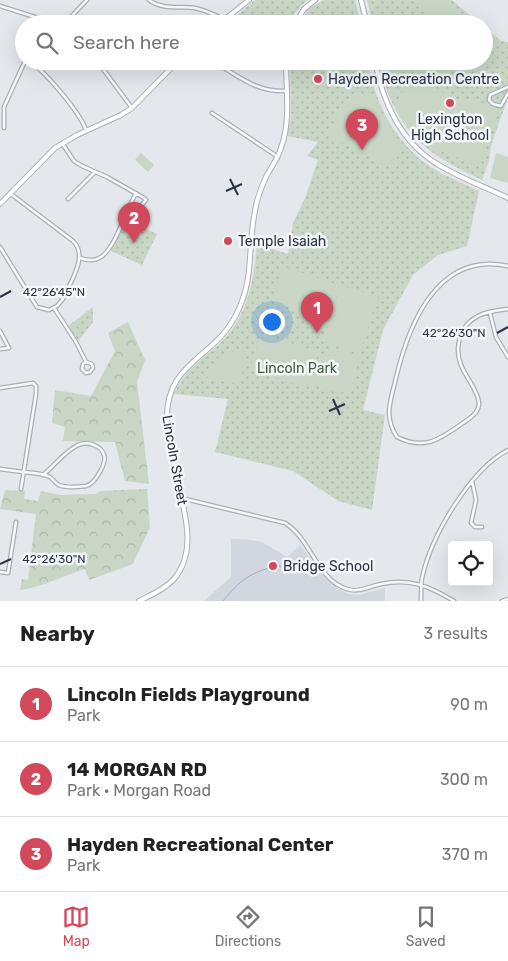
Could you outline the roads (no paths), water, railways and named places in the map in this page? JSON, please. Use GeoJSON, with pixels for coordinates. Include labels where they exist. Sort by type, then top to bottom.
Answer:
{"type":"FeatureCollection","features":[{"type":"Feature","properties":{"kind":"street"},"geometry":{"type":"LineString","coordinates":[[73,15],[87,0]]}},
{"type":"Feature","properties":{"kind":"street"},"geometry":{"type":"LineString","coordinates":[[149,0],[159,5],[195,8],[216,15]]}},
{"type":"Feature","properties":{"kind":"street"},"geometry":{"type":"LineString","coordinates":[[230,15],[248,0]]}},
{"type":"Feature","properties":{"kind":"street"},"geometry":{"type":"LineString","coordinates":[[300,15],[304,9],[315,0]]}},
{"type":"Feature","properties":{"kind":"street"},"geometry":{"type":"LineString","coordinates":[[361,0],[365,15]]}},
{"type":"Feature","properties":{"kind":"street"},"geometry":{"type":"LineString","coordinates":[[0,6],[30,15]]}},
{"type":"Feature","properties":{"kind":"street"},"geometry":{"type":"LineString","coordinates":[[4,128],[4,107],[21,70]]}},
{"type":"Feature","properties":{"kind":"street"},"geometry":{"type":"LineString","coordinates":[[40,70],[48,77],[81,119],[86,130]]}},
{"type":"Feature","properties":{"kind":"street"},"geometry":{"type":"LineString","coordinates":[[104,70],[132,108]]}},
{"type":"Feature","properties":{"kind":"street"},"geometry":{"type":"LineString","coordinates":[[0,204],[37,164],[62,143],[132,108],[169,70]]}},
{"type":"Feature","properties":{"kind":"street"},"geometry":{"type":"LineString","coordinates":[[228,70],[260,88],[272,92],[286,91]]}},
{"type":"Feature","properties":{"kind":"street","name":"Lincoln Street"},"geometry":{"type":"LineString","coordinates":[[139,601],[161,590],[170,583],[184,560],[187,539],[167,423],[166,411],[169,395],[181,373],[226,332],[246,292],[250,274],[254,216],[258,197],[278,157],[285,132],[287,111],[286,70]]}},
{"type":"Feature","properties":{"kind":"street"},"geometry":{"type":"LineString","coordinates":[[377,70],[381,90],[389,110],[417,148],[433,162],[449,171],[508,198]]}},
{"type":"Feature","properties":{"kind":"street"},"geometry":{"type":"LineString","coordinates":[[508,87],[490,95],[489,100],[493,104],[501,106],[508,93]]}},
{"type":"Feature","properties":{"kind":"street"},"geometry":{"type":"LineString","coordinates":[[212,113],[278,157]]}},
{"type":"Feature","properties":{"kind":"street"},"geometry":{"type":"LineString","coordinates":[[62,143],[74,161],[94,173],[107,177],[146,200],[140,207],[131,203]]}},
{"type":"Feature","properties":{"kind":"street"},"geometry":{"type":"LineString","coordinates":[[68,199],[94,173]]}},
{"type":"Feature","properties":{"kind":"street"},"geometry":{"type":"LineString","coordinates":[[0,248],[35,305],[46,310],[54,308],[63,299],[80,258],[79,249],[72,240],[10,193]]}},
{"type":"Feature","properties":{"kind":"street"},"geometry":{"type":"LineString","coordinates":[[80,258],[94,260],[106,253],[136,193]]}},
{"type":"Feature","properties":{"kind":"street"},"geometry":{"type":"LineString","coordinates":[[508,266],[493,264],[477,265],[455,273],[437,287],[422,309],[405,343],[391,401],[389,422],[397,437],[415,443],[437,440],[446,436],[477,412],[479,405],[477,395],[461,365],[457,348],[459,339],[468,325],[478,316],[508,309]]}},
{"type":"Feature","properties":{"kind":"street"},"geometry":{"type":"LineString","coordinates":[[54,308],[76,342],[86,362],[91,363],[91,371],[88,373],[82,369],[86,362]]}},
{"type":"Feature","properties":{"kind":"street"},"geometry":{"type":"LineString","coordinates":[[490,313],[496,336],[508,356]]}},
{"type":"Feature","properties":{"kind":"street"},"geometry":{"type":"LineString","coordinates":[[0,331],[9,348],[0,349]]}},
{"type":"Feature","properties":{"kind":"street"},"geometry":{"type":"LineString","coordinates":[[0,388],[26,384],[35,385],[36,394],[21,489]]}},
{"type":"Feature","properties":{"kind":"street"},"geometry":{"type":"LineString","coordinates":[[0,469],[43,475],[64,486],[85,486],[94,482],[104,461],[104,456],[98,447],[83,443],[63,456],[43,475]]}},
{"type":"Feature","properties":{"kind":"street"},"geometry":{"type":"LineString","coordinates":[[421,601],[427,560],[449,516],[472,480],[490,461],[508,450]]}},
{"type":"Feature","properties":{"kind":"street"},"geometry":{"type":"LineString","coordinates":[[472,480],[476,500],[471,523],[474,527],[482,527]]}},
{"type":"Feature","properties":{"kind":"street"},"geometry":{"type":"LineString","coordinates":[[181,498],[285,523],[298,536],[330,577],[347,589],[355,590],[393,583],[422,584],[454,601]]}},
{"type":"Feature","properties":{"kind":"street"},"geometry":{"type":"LineString","coordinates":[[0,572],[8,573],[16,522]]}},
{"type":"Feature","properties":{"kind":"street"},"geometry":{"type":"LineString","coordinates":[[502,601],[508,599]]}},
{"type":"Feature","properties":{"kind":"waterway"},"geometry":{"type":"LineString","coordinates":[[223,601],[245,579],[262,570],[294,566]]}},
{"type":"Feature","properties":{"kind":"place","name":"Hayden Recreation Centre"},"geometry":{"type":"Point","coordinates":[318,79]}},
{"type":"Feature","properties":{"kind":"place","name":"Lexington High School"},"geometry":{"type":"Point","coordinates":[450,103]}},
{"type":"Feature","properties":{"kind":"place","name":"Hayden Recreational Center"},"geometry":{"type":"Point","coordinates":[362,150]}},
{"type":"Feature","properties":{"kind":"place","name":"Temple Isaiah"},"geometry":{"type":"Point","coordinates":[228,241]}},
{"type":"Feature","properties":{"kind":"place","name":"14 MORGAN RD"},"geometry":{"type":"Point","coordinates":[134,243]}},
{"type":"Feature","properties":{"kind":"place","name":"Lincoln Fields Playground"},"geometry":{"type":"Point","coordinates":[317,333]}},
{"type":"Feature","properties":{"kind":"place","name":"Bridge School"},"geometry":{"type":"Point","coordinates":[273,566]}},
{"type":"Feature","properties":{"kind":"park label","name":"Lincoln Park"},"geometry":{"type":"Point","coordinates":[297,368]}}]}
